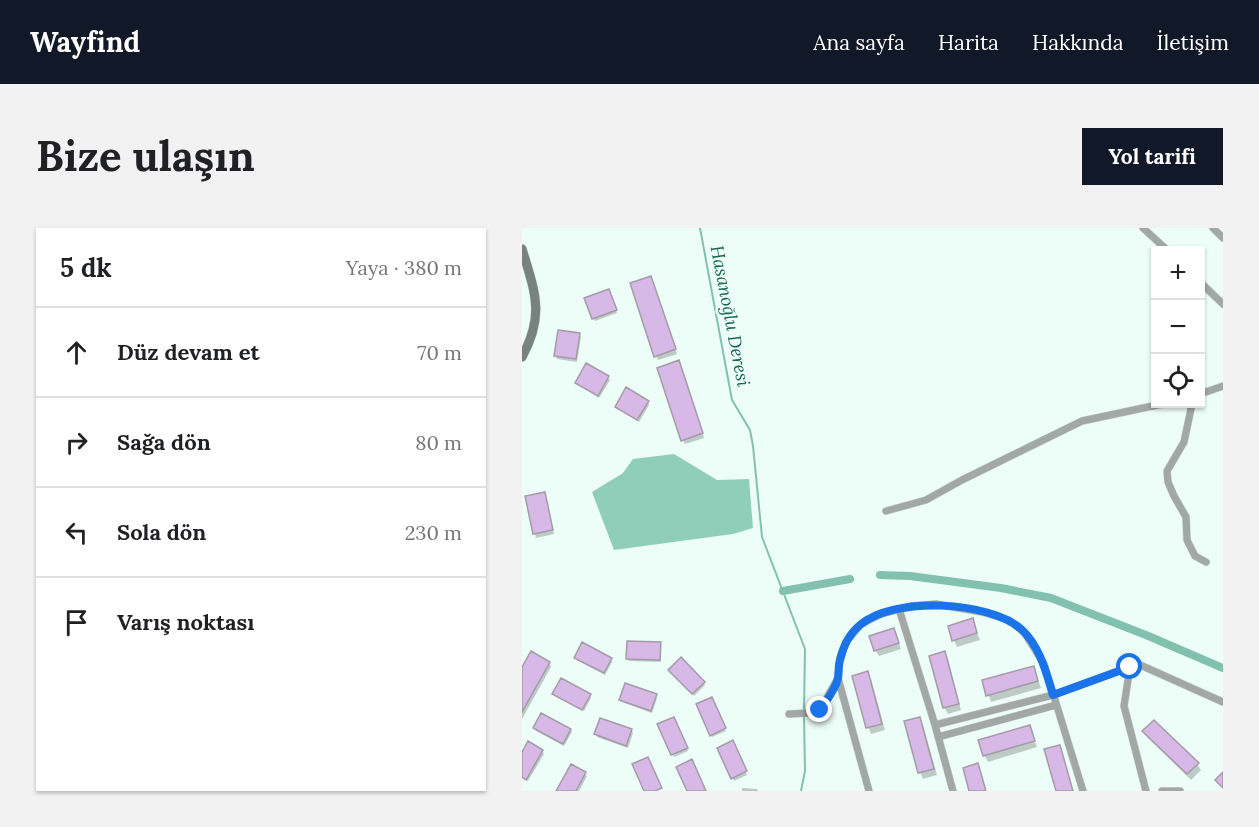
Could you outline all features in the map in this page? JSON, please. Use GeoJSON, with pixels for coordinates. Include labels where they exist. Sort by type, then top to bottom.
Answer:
{"type":"FeatureCollection","features":[{"type":"Feature","properties":{"kind":"street"},"geometry":{"type":"LineString","coordinates":[[1143,228],[1163,246]]}},
{"type":"Feature","properties":{"kind":"street"},"geometry":{"type":"LineString","coordinates":[[1213,228],[1223,238]]}},
{"type":"Feature","properties":{"kind":"street"},"geometry":{"type":"LineString","coordinates":[[522,249],[536,303],[536,321],[531,340],[522,357]]}},
{"type":"Feature","properties":{"kind":"street"},"geometry":{"type":"LineString","coordinates":[[1205,287],[1223,304]]}},
{"type":"Feature","properties":{"kind":"street"},"geometry":{"type":"LineString","coordinates":[[1205,392],[1223,386]]}},
{"type":"Feature","properties":{"kind":"street"},"geometry":{"type":"LineString","coordinates":[[886,511],[926,500],[962,480],[1083,422],[1151,407]]}},
{"type":"Feature","properties":{"kind":"street"},"geometry":{"type":"LineString","coordinates":[[1191,408],[1184,442],[1167,471],[1171,489],[1186,516],[1187,540],[1195,556],[1206,562]]}},
{"type":"Feature","properties":{"kind":"street"},"geometry":{"type":"LineString","coordinates":[[868,791],[838,678],[840,658],[846,642],[861,624],[881,614],[899,609],[936,604],[982,612],[1010,620],[1024,632],[1037,651],[1083,791]]}},
{"type":"Feature","properties":{"kind":"street"},"geometry":{"type":"LineString","coordinates":[[899,609],[953,791]]}},
{"type":"Feature","properties":{"kind":"street"},"geometry":{"type":"LineString","coordinates":[[935,725],[1053,695],[1138,664],[1223,702]]}},
{"type":"Feature","properties":{"kind":"street"},"geometry":{"type":"LineString","coordinates":[[1130,667],[1124,706],[1146,791]]}},
{"type":"Feature","properties":{"kind":"street"},"geometry":{"type":"LineString","coordinates":[[789,714],[820,710],[838,678]]}},
{"type":"Feature","properties":{"kind":"street"},"geometry":{"type":"LineString","coordinates":[[938,737],[1056,705]]}},
{"type":"Feature","properties":{"kind":"street"},"geometry":{"type":"LineString","coordinates":[[1162,791],[1180,791]]}},
{"type":"Feature","properties":{"kind":"green space"},"geometry":{"type":"Polygon","coordinates":[[[674,454],[717,480],[749,479],[753,528],[733,534],[614,550],[592,492],[623,473],[633,459],[674,454]]]}},
{"type":"Feature","properties":{"kind":"building"},"geometry":{"type":"Polygon","coordinates":[[[651,276],[676,349],[654,357],[630,283],[651,276]]]}},
{"type":"Feature","properties":{"kind":"building"},"geometry":{"type":"Polygon","coordinates":[[[609,289],[617,310],[592,319],[584,298],[609,289]]]}},
{"type":"Feature","properties":{"kind":"building"},"geometry":{"type":"Polygon","coordinates":[[[558,330],[580,333],[576,359],[554,356],[558,330]]]}},
{"type":"Feature","properties":{"kind":"building"},"geometry":{"type":"Polygon","coordinates":[[[679,360],[703,433],[681,441],[657,368],[679,360]]]}},
{"type":"Feature","properties":{"kind":"building"},"geometry":{"type":"Polygon","coordinates":[[[586,363],[609,376],[598,396],[575,383],[586,363]]]}},
{"type":"Feature","properties":{"kind":"building"},"geometry":{"type":"Polygon","coordinates":[[[626,387],[649,401],[637,420],[615,407],[626,387]]]}},
{"type":"Feature","properties":{"kind":"building"},"geometry":{"type":"Polygon","coordinates":[[[545,492],[553,530],[533,534],[525,496],[545,492]]]}},
{"type":"Feature","properties":{"kind":"building"},"geometry":{"type":"Polygon","coordinates":[[[973,618],[977,633],[952,641],[948,626],[973,618]]]}},
{"type":"Feature","properties":{"kind":"building"},"geometry":{"type":"Polygon","coordinates":[[[894,628],[899,643],[874,651],[869,636],[894,628]]]}},
{"type":"Feature","properties":{"kind":"building"},"geometry":{"type":"Polygon","coordinates":[[[627,641],[661,642],[660,660],[626,659],[627,641]]]}},
{"type":"Feature","properties":{"kind":"building"},"geometry":{"type":"Polygon","coordinates":[[[582,642],[612,658],[604,673],[574,658],[582,642]]]}},
{"type":"Feature","properties":{"kind":"building"},"geometry":{"type":"Polygon","coordinates":[[[531,651],[550,662],[522,712],[522,667],[531,651]]]}},
{"type":"Feature","properties":{"kind":"building"},"geometry":{"type":"Polygon","coordinates":[[[945,651],[959,704],[943,708],[929,656],[945,651]]]}},
{"type":"Feature","properties":{"kind":"building"},"geometry":{"type":"Polygon","coordinates":[[[681,657],[705,682],[692,694],[668,670],[681,657]]]}},
{"type":"Feature","properties":{"kind":"building"},"geometry":{"type":"Polygon","coordinates":[[[1034,666],[1038,681],[986,696],[982,680],[1034,666]]]}},
{"type":"Feature","properties":{"kind":"building"},"geometry":{"type":"Polygon","coordinates":[[[868,671],[882,724],[866,728],[852,676],[868,671]]]}},
{"type":"Feature","properties":{"kind":"building"},"geometry":{"type":"Polygon","coordinates":[[[561,678],[591,694],[582,710],[552,694],[561,678]]]}},
{"type":"Feature","properties":{"kind":"building"},"geometry":{"type":"Polygon","coordinates":[[[625,683],[657,694],[651,711],[619,700],[625,683]]]}},
{"type":"Feature","properties":{"kind":"building"},"geometry":{"type":"Polygon","coordinates":[[[712,697],[726,728],[710,736],[696,704],[712,697]]]}},
{"type":"Feature","properties":{"kind":"building"},"geometry":{"type":"Polygon","coordinates":[[[541,713],[571,729],[563,744],[533,728],[541,713]]]}},
{"type":"Feature","properties":{"kind":"building"},"geometry":{"type":"Polygon","coordinates":[[[674,717],[688,748],[671,755],[657,724],[674,717]]]}},
{"type":"Feature","properties":{"kind":"building"},"geometry":{"type":"Polygon","coordinates":[[[920,717],[934,769],[918,773],[904,721],[920,717]]]}},
{"type":"Feature","properties":{"kind":"building"},"geometry":{"type":"Polygon","coordinates":[[[600,718],[632,729],[626,746],[594,734],[600,718]]]}},
{"type":"Feature","properties":{"kind":"building"},"geometry":{"type":"Polygon","coordinates":[[[1154,720],[1199,763],[1187,774],[1142,731],[1154,720]]]}},
{"type":"Feature","properties":{"kind":"building"},"geometry":{"type":"Polygon","coordinates":[[[1030,725],[1035,741],[983,756],[978,740],[1030,725]]]}},
{"type":"Feature","properties":{"kind":"building"},"geometry":{"type":"Polygon","coordinates":[[[733,740],[747,771],[731,779],[717,748],[733,740]]]}},
{"type":"Feature","properties":{"kind":"building"},"geometry":{"type":"Polygon","coordinates":[[[528,741],[543,750],[526,780],[522,777],[522,752],[528,741]]]}},
{"type":"Feature","properties":{"kind":"building"},"geometry":{"type":"Polygon","coordinates":[[[1060,745],[1073,791],[1056,791],[1044,749],[1060,745]]]}},
{"type":"Feature","properties":{"kind":"building"},"geometry":{"type":"Polygon","coordinates":[[[648,757],[662,788],[655,791],[644,791],[632,764],[648,757]]]}},
{"type":"Feature","properties":{"kind":"building"},"geometry":{"type":"Polygon","coordinates":[[[692,759],[706,791],[687,791],[676,767],[692,759]]]}},
{"type":"Feature","properties":{"kind":"building"},"geometry":{"type":"Polygon","coordinates":[[[978,763],[986,791],[969,791],[963,768],[978,763]]]}},
{"type":"Feature","properties":{"kind":"building"},"geometry":{"type":"Polygon","coordinates":[[[571,764],[586,772],[576,791],[556,791],[571,764]]]}},
{"type":"Feature","properties":{"kind":"building"},"geometry":{"type":"Polygon","coordinates":[[[1223,772],[1223,788],[1215,780],[1223,772]]]}},
{"type":"Feature","properties":{"kind":"waterway","name":"Hasanoğlu Deresi"},"geometry":{"type":"LineString","coordinates":[[700,228],[732,400],[750,430],[762,537],[805,649],[804,711]]}},
{"type":"Feature","properties":{"kind":"waterway"},"geometry":{"type":"LineString","coordinates":[[880,575],[910,576],[1001,588],[1051,598],[1223,668]]}},
{"type":"Feature","properties":{"kind":"waterway"},"geometry":{"type":"LineString","coordinates":[[783,591],[850,579]]}},
{"type":"Feature","properties":{"kind":"waterway","name":"Hasanoğlu Deresi"},"geometry":{"type":"LineString","coordinates":[[801,791],[805,771],[804,716]]}},
{"type":"Feature","properties":{"kind":"route"},"geometry":{"type":"LineString","coordinates":[[820,710],[838,678],[840,658],[846,642],[861,624],[881,614],[911,606],[936,604],[982,612],[1010,620],[1024,632],[1037,651],[1044,664],[1053,695],[1130,667]]}}]}
